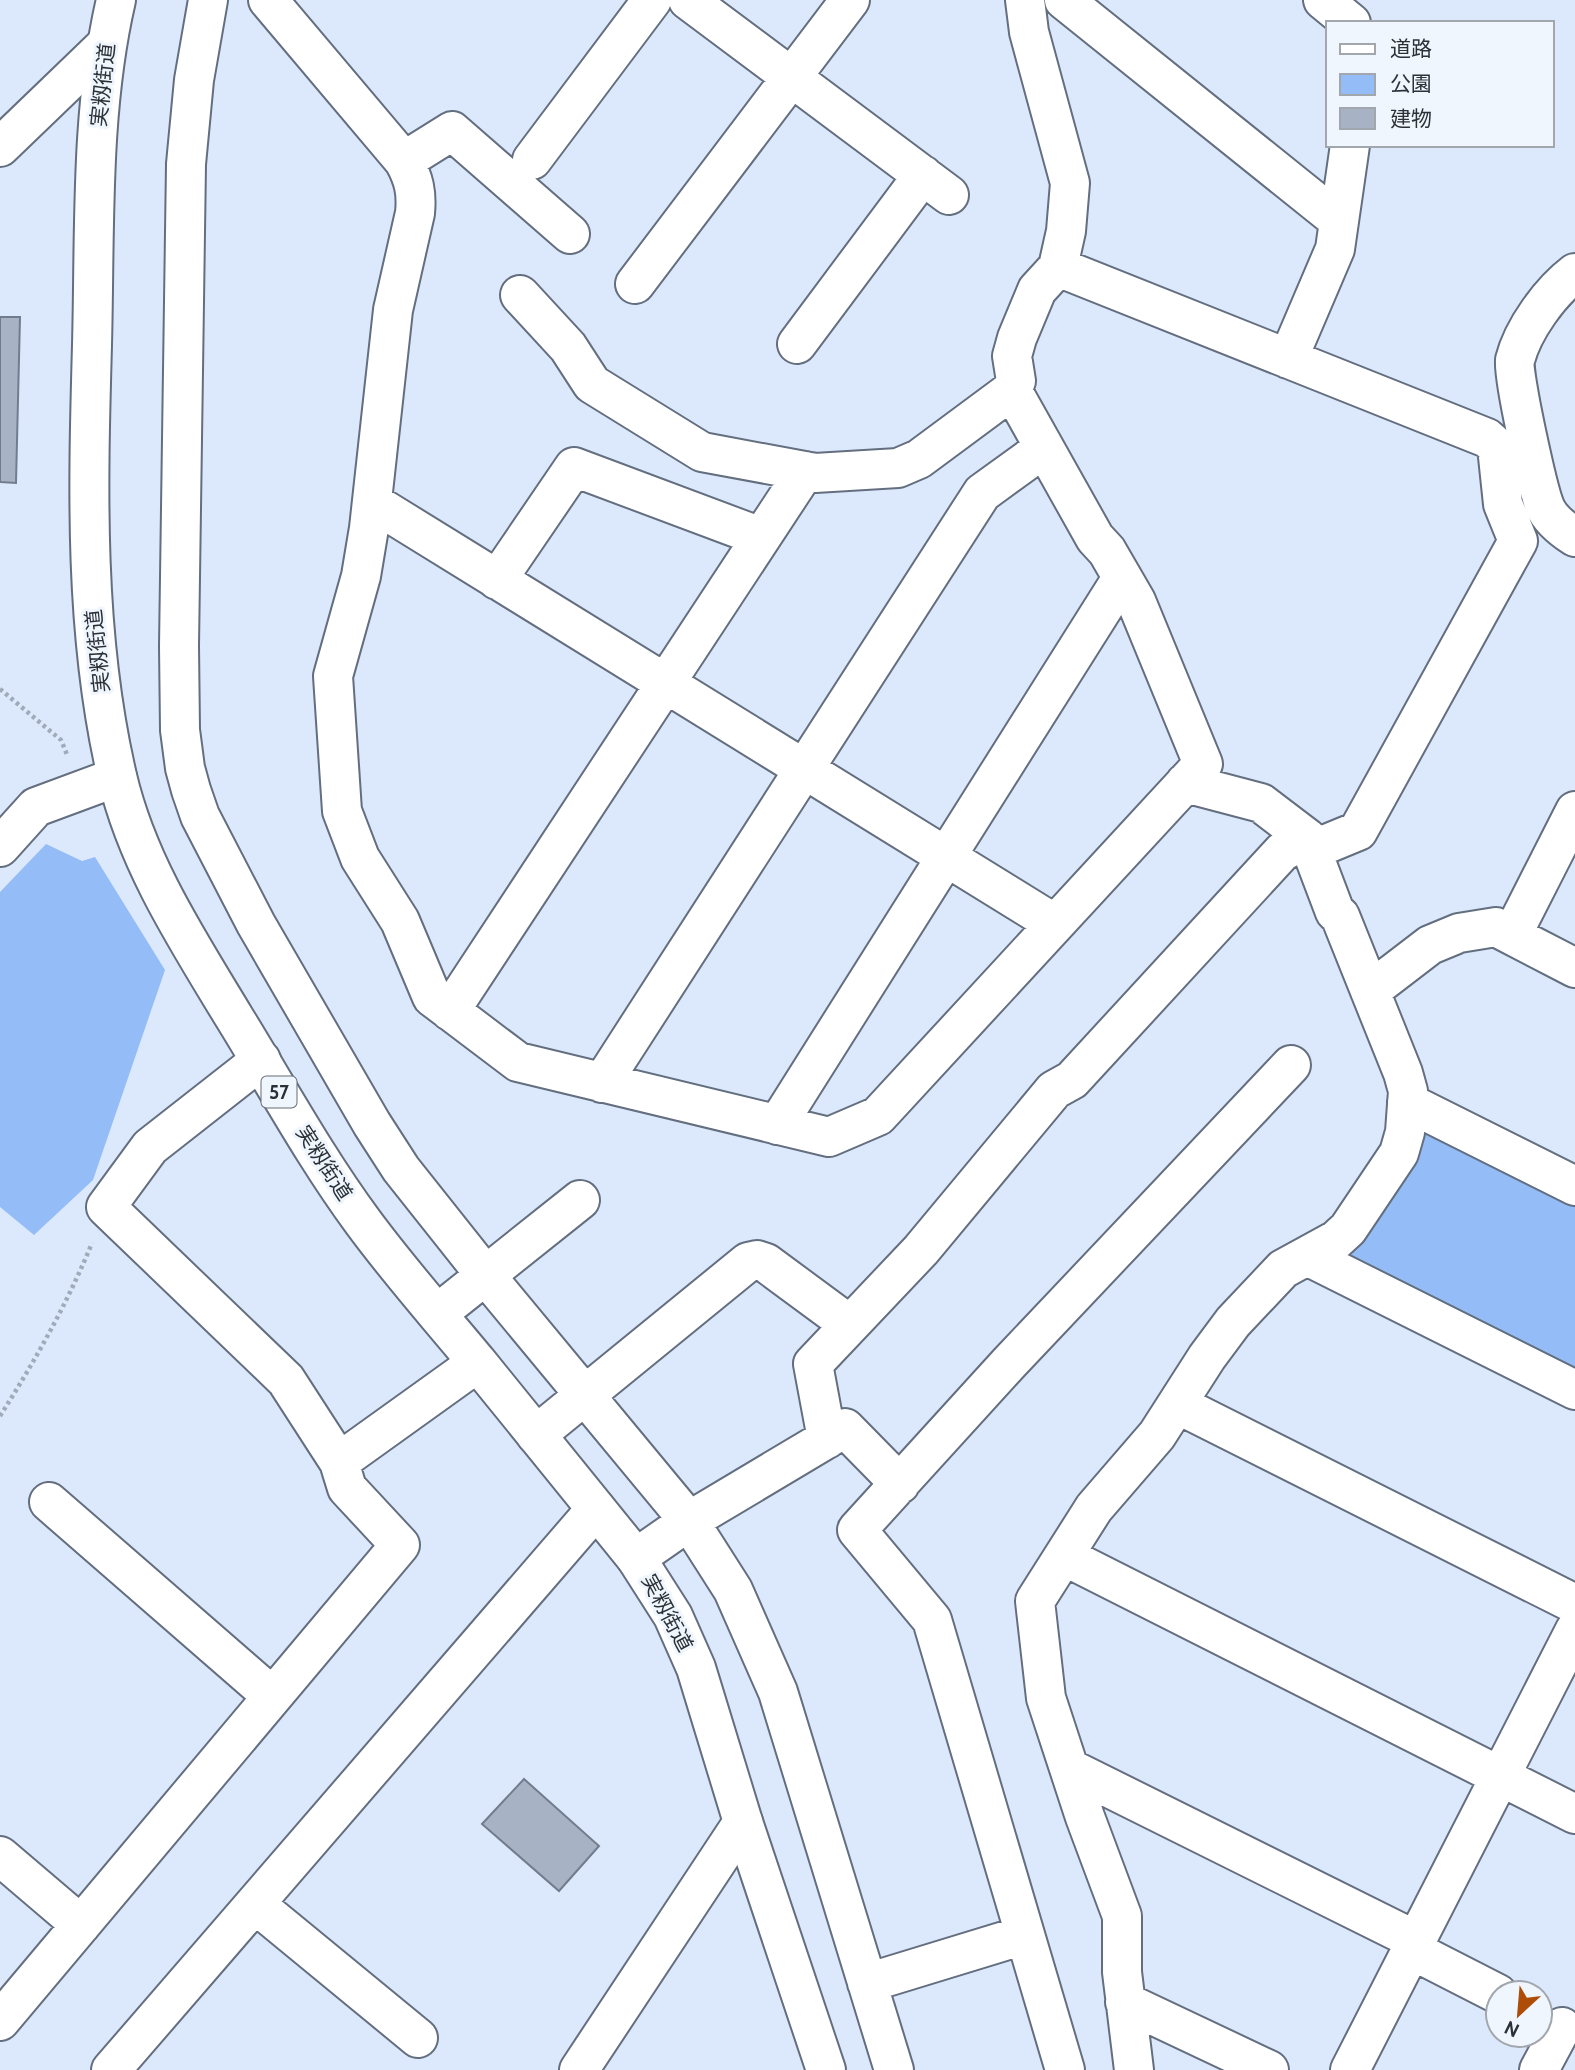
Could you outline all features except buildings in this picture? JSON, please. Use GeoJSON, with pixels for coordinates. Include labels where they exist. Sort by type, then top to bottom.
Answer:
{"type":"FeatureCollection","features":[{"type":"Feature","properties":{"kind":"street","name":"実籾街道"},"geometry":{"type":"LineString","coordinates":[[116,0],[106,45],[97,160],[90,426],[91,571],[100,783],[135,835],[172,911],[310,1143],[362,1220],[636,1558],[673,1616],[696,1668],[743,1822],[826,2070]]}},
{"type":"Feature","properties":{"kind":"street"},"geometry":{"type":"LineString","coordinates":[[208,0],[194,80],[186,164],[179,646],[180,730],[185,768],[200,816],[257,924],[372,1124],[401,1168],[485,1276],[689,1521],[733,1590],[778,1692],[894,2070]]}},
{"type":"Feature","properties":{"kind":"street"},"geometry":{"type":"LineString","coordinates":[[268,0],[404,161],[413,177],[415,205],[393,310],[361,576],[333,676],[342,811],[360,858],[400,921],[432,997],[518,1062],[829,1137],[878,1116],[1203,764],[1136,601],[1107,551],[1095,538],[1012,390]]}},
{"type":"Feature","properties":{"kind":"street"},"geometry":{"type":"LineString","coordinates":[[532,160],[652,0]]}},
{"type":"Feature","properties":{"kind":"street"},"geometry":{"type":"LineString","coordinates":[[688,0],[936,185],[797,344]]}},
{"type":"Feature","properties":{"kind":"street"},"geometry":{"type":"LineString","coordinates":[[635,284],[850,0]]}},
{"type":"Feature","properties":{"kind":"street"},"geometry":{"type":"LineString","coordinates":[[520,295],[568,347],[592,384],[702,452],[815,473],[898,468],[919,459],[1012,390],[1016,381],[1012,356],[1017,338],[1037,290],[1058,267],[1066,231],[1070,183],[1029,32],[1025,0]]}},
{"type":"Feature","properties":{"kind":"street"},"geometry":{"type":"LineString","coordinates":[[1064,0],[1338,220]]}},
{"type":"Feature","properties":{"kind":"street"},"geometry":{"type":"LineString","coordinates":[[1323,0],[1349,21]]}},
{"type":"Feature","properties":{"kind":"street"},"geometry":{"type":"LineString","coordinates":[[0,147],[106,45]]}},
{"type":"Feature","properties":{"kind":"street"},"geometry":{"type":"LineString","coordinates":[[404,161],[453,131],[570,234]]}},
{"type":"Feature","properties":{"kind":"street"},"geometry":{"type":"LineString","coordinates":[[1288,359],[1335,249],[1350,147]]}},
{"type":"Feature","properties":{"kind":"street"},"geometry":{"type":"LineString","coordinates":[[827,1439],[813,1364],[921,1250],[1055,1090],[1072,1080],[1283,852],[1358,831],[1518,541],[1503,503],[1497,447],[1487,438],[1058,267]]}},
{"type":"Feature","properties":{"kind":"street"},"geometry":{"type":"LineString","coordinates":[[1575,273],[1550,296],[1523,341],[1514,363],[1527,437],[1545,508],[1563,530],[1575,537]]}},
{"type":"Feature","properties":{"kind":"street"},"geometry":{"type":"LineString","coordinates":[[602,1083],[982,494],[1044,448]]}},
{"type":"Feature","properties":{"kind":"street"},"geometry":{"type":"LineString","coordinates":[[497,580],[574,467],[761,537]]}},
{"type":"Feature","properties":{"kind":"street"},"geometry":{"type":"LineString","coordinates":[[450,1011],[805,471]]}},
{"type":"Feature","properties":{"kind":"street"},"geometry":{"type":"LineString","coordinates":[[372,502],[1055,925]]}},
{"type":"Feature","properties":{"kind":"street"},"geometry":{"type":"LineString","coordinates":[[1511,524],[1545,508]]}},
{"type":"Feature","properties":{"kind":"street"},"geometry":{"type":"LineString","coordinates":[[777,1125],[1122,578]]}},
{"type":"Feature","properties":{"kind":"street"},"geometry":{"type":"LineString","coordinates":[[0,847],[36,807],[100,783]]}},
{"type":"Feature","properties":{"kind":"street"},"geometry":{"type":"LineString","coordinates":[[1134,2070],[1122,1972],[1122,1916],[1046,1698],[1035,1601],[1094,1508],[1157,1435],[1233,1322],[1283,1269],[1336,1240],[1348,1229],[1399,1153],[1405,1132],[1408,1091],[1310,844],[1261,803],[1185,783]]}},
{"type":"Feature","properties":{"kind":"street"},"geometry":{"type":"LineString","coordinates":[[1512,935],[1575,811]]}},
{"type":"Feature","properties":{"kind":"street"},"geometry":{"type":"LineString","coordinates":[[1370,991],[1430,945],[1459,933],[1496,927],[1575,968]]}},
{"type":"Feature","properties":{"kind":"street"},"geometry":{"type":"LineString","coordinates":[[0,2021],[400,1545],[347,1488],[339,1462],[286,1380],[106,1207],[150,1147],[261,1060]]}},
{"type":"Feature","properties":{"kind":"street"},"geometry":{"type":"LineString","coordinates":[[1065,2070],[932,1620],[857,1530],[1018,1353],[1291,1065]]}},
{"type":"Feature","properties":{"kind":"street"},"geometry":{"type":"LineString","coordinates":[[1407,1102],[1575,1186]]}},
{"type":"Feature","properties":{"kind":"street"},"geometry":{"type":"LineString","coordinates":[[437,1314],[580,1200]]}},
{"type":"Feature","properties":{"kind":"street"},"geometry":{"type":"LineString","coordinates":[[1307,1256],[1575,1390]]}},
{"type":"Feature","properties":{"kind":"street"},"geometry":{"type":"LineString","coordinates":[[536,1435],[748,1262],[757,1260],[766,1263],[850,1325]]}},
{"type":"Feature","properties":{"kind":"street"},"geometry":{"type":"LineString","coordinates":[[339,1462],[477,1363]]}},
{"type":"Feature","properties":{"kind":"street"},"geometry":{"type":"LineString","coordinates":[[1177,1404],[1575,1604]]}},
{"type":"Feature","properties":{"kind":"street"},"geometry":{"type":"LineString","coordinates":[[636,1558],[689,1521],[845,1428],[900,1484]]}},
{"type":"Feature","properties":{"kind":"street"},"geometry":{"type":"LineString","coordinates":[[48,1502],[272,1696]]}},
{"type":"Feature","properties":{"kind":"street"},"geometry":{"type":"LineString","coordinates":[[111,2070],[596,1509]]}},
{"type":"Feature","properties":{"kind":"street"},"geometry":{"type":"LineString","coordinates":[[1064,1556],[1575,1814]]}},
{"type":"Feature","properties":{"kind":"street"},"geometry":{"type":"LineString","coordinates":[[1350,2070],[1575,1630]]}},
{"type":"Feature","properties":{"kind":"street"},"geometry":{"type":"LineString","coordinates":[[1069,1769],[1414,1945],[1484,1986]]}},
{"type":"Feature","properties":{"kind":"street"},"geometry":{"type":"LineString","coordinates":[[579,2070],[743,1822]]}},
{"type":"Feature","properties":{"kind":"street"},"geometry":{"type":"LineString","coordinates":[[0,1856],[81,1925]]}},
{"type":"Feature","properties":{"kind":"street"},"geometry":{"type":"LineString","coordinates":[[255,1904],[418,2038]]}},
{"type":"Feature","properties":{"kind":"street"},"geometry":{"type":"LineString","coordinates":[[867,1983],[1024,1935]]}},
{"type":"Feature","properties":{"kind":"street"},"geometry":{"type":"LineString","coordinates":[[1125,2002],[1269,2070]]}},
{"type":"Feature","properties":{"kind":"street"},"geometry":{"type":"LineString","coordinates":[[1539,2070],[1559,2025]]}},
{"type":"Feature","properties":{"kind":"path"},"geometry":{"type":"LineString","coordinates":[[0,689],[61,740],[100,783]]}},
{"type":"Feature","properties":{"kind":"path"},"geometry":{"type":"LineString","coordinates":[[0,1416],[71,1293],[106,1207]]}},
{"type":"Feature","properties":{"kind":"green space"},"geometry":{"type":"Polygon","coordinates":[[[46,844],[82,861],[95,857],[165,970],[93,1180],[34,1235],[0,1207],[0,892],[46,844]]]}},
{"type":"Feature","properties":{"kind":"green space"},"geometry":{"type":"Polygon","coordinates":[[[1420,1122],[1575,1203],[1575,1375],[1337,1256],[1420,1122]]]}}]}
